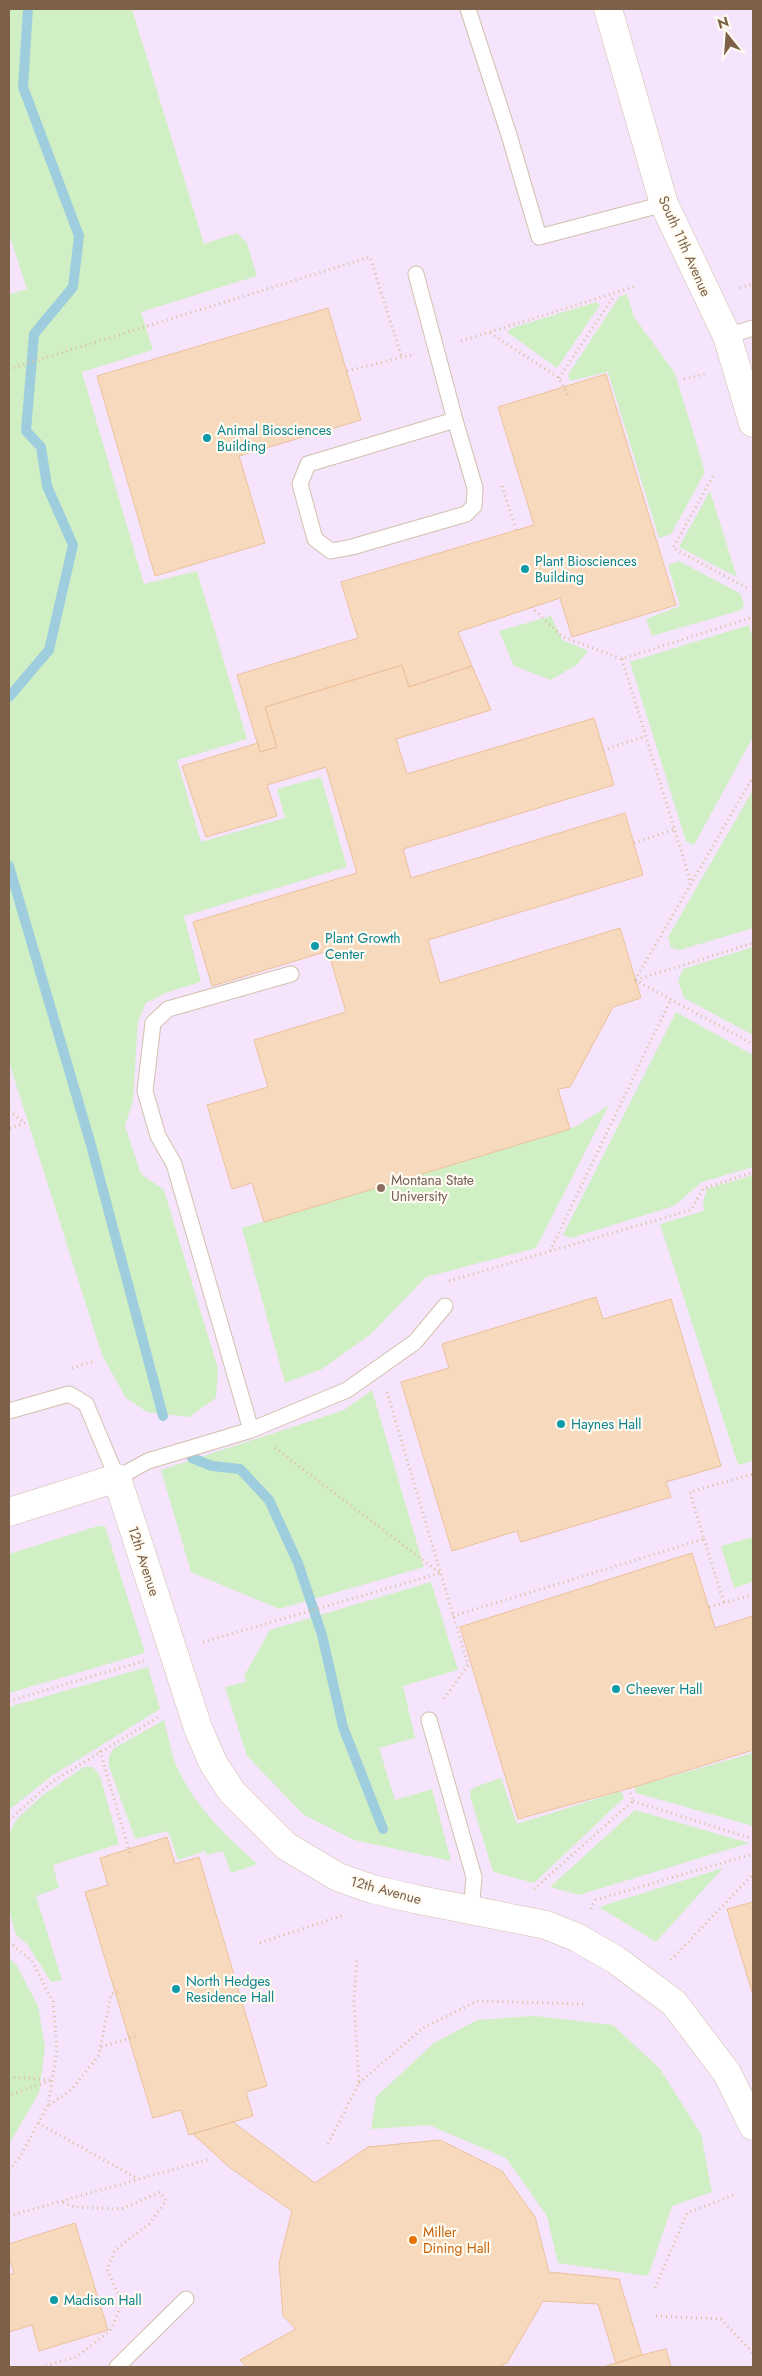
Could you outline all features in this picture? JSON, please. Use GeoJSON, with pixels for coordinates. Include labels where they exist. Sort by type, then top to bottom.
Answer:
{"type":"FeatureCollection","features":[{"type":"Feature","properties":{"kind":"street","name":"South 11th Avenue"},"geometry":{"type":"LineString","coordinates":[[608,9],[664,204],[726,336],[753,423]]}},
{"type":"Feature","properties":{"kind":"street"},"geometry":{"type":"LineString","coordinates":[[9,1512],[117,1478]]}},
{"type":"Feature","properties":{"kind":"street","name":"12th Avenue"},"geometry":{"type":"LineString","coordinates":[[117,1478],[198,1728],[213,1764],[232,1792],[286,1846],[338,1877],[372,1889],[546,1925],[576,1937],[616,1960],[674,2003],[728,2074],[753,2126]]}},
{"type":"Feature","properties":{"kind":"lane"},"geometry":{"type":"LineString","coordinates":[[468,9],[509,135],[538,238],[664,204]]}},
{"type":"Feature","properties":{"kind":"lane"},"geometry":{"type":"LineString","coordinates":[[416,274],[475,488],[474,506],[466,514],[352,547],[331,551],[315,539],[300,484],[308,464],[455,420]]}},
{"type":"Feature","properties":{"kind":"lane"},"geometry":{"type":"LineString","coordinates":[[726,336],[753,328]]}},
{"type":"Feature","properties":{"kind":"lane"},"geometry":{"type":"LineString","coordinates":[[251,1430],[174,1164],[158,1136],[145,1091],[153,1023],[168,1009],[291,974]]}},
{"type":"Feature","properties":{"kind":"lane"},"geometry":{"type":"LineString","coordinates":[[9,1411],[69,1394],[86,1404],[117,1478],[148,1461],[251,1430],[347,1390],[414,1342],[445,1306]]}},
{"type":"Feature","properties":{"kind":"lane"},"geometry":{"type":"LineString","coordinates":[[429,1720],[474,1877],[471,1911]]}},
{"type":"Feature","properties":{"kind":"lane"},"geometry":{"type":"LineString","coordinates":[[117,2367],[186,2299]]}},
{"type":"Feature","properties":{"kind":"path"},"geometry":{"type":"LineString","coordinates":[[9,369],[370,257],[402,358]]}},
{"type":"Feature","properties":{"kind":"path"},"geometry":{"type":"LineString","coordinates":[[734,290],[753,284]]}},
{"type":"Feature","properties":{"kind":"path"},"geometry":{"type":"LineString","coordinates":[[347,372],[437,348],[614,295],[637,286]]}},
{"type":"Feature","properties":{"kind":"path"},"geometry":{"type":"LineString","coordinates":[[559,378],[614,295]]}},
{"type":"Feature","properties":{"kind":"path"},"geometry":{"type":"LineString","coordinates":[[490,332],[559,378],[568,395]]}},
{"type":"Feature","properties":{"kind":"path"},"geometry":{"type":"LineString","coordinates":[[713,476],[672,548],[747,588]]}},
{"type":"Feature","properties":{"kind":"path"},"geometry":{"type":"LineString","coordinates":[[531,607],[563,637],[622,659],[753,617]]}},
{"type":"Feature","properties":{"kind":"path"},"geometry":{"type":"LineString","coordinates":[[622,659],[691,883]]}},
{"type":"Feature","properties":{"kind":"path"},"geometry":{"type":"LineString","coordinates":[[604,750],[646,736]]}},
{"type":"Feature","properties":{"kind":"path"},"geometry":{"type":"LineString","coordinates":[[635,980],[753,777]]}},
{"type":"Feature","properties":{"kind":"path"},"geometry":{"type":"LineString","coordinates":[[634,843],[675,829]]}},
{"type":"Feature","properties":{"kind":"path"},"geometry":{"type":"LineString","coordinates":[[635,980],[753,943]]}},
{"type":"Feature","properties":{"kind":"path"},"geometry":{"type":"LineString","coordinates":[[635,980],[753,1044]]}},
{"type":"Feature","properties":{"kind":"path"},"geometry":{"type":"LineString","coordinates":[[550,1251],[671,999]]}},
{"type":"Feature","properties":{"kind":"path"},"geometry":{"type":"LineString","coordinates":[[9,1111],[26,1123],[9,1128]]}},
{"type":"Feature","properties":{"kind":"path"},"geometry":{"type":"LineString","coordinates":[[448,1281],[691,1210],[703,1188],[753,1172]]}},
{"type":"Feature","properties":{"kind":"path"},"geometry":{"type":"LineString","coordinates":[[386,1388],[468,1665],[429,1720]]}},
{"type":"Feature","properties":{"kind":"path"},"geometry":{"type":"LineString","coordinates":[[251,1430],[440,1574]]}},
{"type":"Feature","properties":{"kind":"path"},"geometry":{"type":"LineString","coordinates":[[724,1603],[690,1492],[753,1474]]}},
{"type":"Feature","properties":{"kind":"path"},"geometry":{"type":"LineString","coordinates":[[453,1616],[704,1539]]}},
{"type":"Feature","properties":{"kind":"path"},"geometry":{"type":"LineString","coordinates":[[203,1642],[440,1574]]}},
{"type":"Feature","properties":{"kind":"path"},"geometry":{"type":"LineString","coordinates":[[708,1607],[753,1595]]}},
{"type":"Feature","properties":{"kind":"path"},"geometry":{"type":"LineString","coordinates":[[9,1701],[149,1659]]}},
{"type":"Feature","properties":{"kind":"path"},"geometry":{"type":"LineString","coordinates":[[9,1820],[53,1781],[165,1713]]}},
{"type":"Feature","properties":{"kind":"path"},"geometry":{"type":"LineString","coordinates":[[100,1751],[131,1857]]}},
{"type":"Feature","properties":{"kind":"path"},"geometry":{"type":"LineString","coordinates":[[629,1788],[633,1801]]}},
{"type":"Feature","properties":{"kind":"path"},"geometry":{"type":"LineString","coordinates":[[633,1801],[753,1839]]}},
{"type":"Feature","properties":{"kind":"path"},"geometry":{"type":"LineString","coordinates":[[534,1889],[633,1801]]}},
{"type":"Feature","properties":{"kind":"path"},"geometry":{"type":"LineString","coordinates":[[590,1910],[595,1900],[753,1854]]}},
{"type":"Feature","properties":{"kind":"path"},"geometry":{"type":"LineString","coordinates":[[671,1960],[753,1874]]}},
{"type":"Feature","properties":{"kind":"path"},"geometry":{"type":"LineString","coordinates":[[260,1943],[344,1915]]}},
{"type":"Feature","properties":{"kind":"path"},"geometry":{"type":"LineString","coordinates":[[9,1942],[32,1961],[53,2002],[57,2049],[48,2105],[20,2157],[9,2170]]}},
{"type":"Feature","properties":{"kind":"path"},"geometry":{"type":"LineString","coordinates":[[357,1959],[354,2001],[359,2083]]}},
{"type":"Feature","properties":{"kind":"path"},"geometry":{"type":"LineString","coordinates":[[48,2105],[71,2090],[99,2055],[111,1994],[122,1991]]}},
{"type":"Feature","properties":{"kind":"path"},"geometry":{"type":"LineString","coordinates":[[328,2144],[359,2083],[422,2028],[477,2001],[584,2004]]}},
{"type":"Feature","properties":{"kind":"path"},"geometry":{"type":"LineString","coordinates":[[101,2047],[136,2036]]}},
{"type":"Feature","properties":{"kind":"path"},"geometry":{"type":"LineString","coordinates":[[9,2077],[52,2080]]}},
{"type":"Feature","properties":{"kind":"path"},"geometry":{"type":"LineString","coordinates":[[9,2094],[52,2080]]}},
{"type":"Feature","properties":{"kind":"path"},"geometry":{"type":"LineString","coordinates":[[38,2124],[139,2179]]}},
{"type":"Feature","properties":{"kind":"path"},"geometry":{"type":"LineString","coordinates":[[9,2216],[210,2159]]}},
{"type":"Feature","properties":{"kind":"path"},"geometry":{"type":"LineString","coordinates":[[41,2367],[76,2357],[110,2331],[122,2304],[108,2269],[115,2250],[149,2224],[166,2201],[160,2192],[121,2209],[75,2207],[60,2201]]}},
{"type":"Feature","properties":{"kind":"path"},"geometry":{"type":"LineString","coordinates":[[655,2288],[687,2213],[736,2194]]}},
{"type":"Feature","properties":{"kind":"path"},"geometry":{"type":"LineString","coordinates":[[656,2316],[721,2318],[753,2352]]}},
{"type":"Feature","properties":{"kind":"shaded area","name":"Montana State University"},"geometry":{"type":"Polygon","coordinates":[[[9,9],[753,9],[753,2367],[9,2367],[9,9]]]}},
{"type":"Feature","properties":{"kind":"green space"},"geometry":{"type":"Polygon","coordinates":[[[9,9],[132,9],[204,244],[237,233],[247,243],[257,276],[141,312],[153,350],[82,372],[144,584],[197,571],[247,739],[177,760],[201,842],[285,818],[277,789],[321,777],[347,867],[184,916],[201,982],[168,992],[146,1003],[138,1021],[133,1100],[125,1126],[141,1174],[164,1190],[218,1369],[216,1398],[189,1417],[147,1412],[126,1398],[102,1355],[9,1062],[9,294],[27,289],[9,234],[9,9]]]}},
{"type":"Feature","properties":{"kind":"green space"},"geometry":{"type":"Polygon","coordinates":[[[627,294],[634,317],[675,373],[705,472],[671,534],[659,538],[608,372],[570,381],[568,375],[619,297],[627,294]]]}},
{"type":"Feature","properties":{"kind":"green space"},"geometry":{"type":"Polygon","coordinates":[[[596,302],[600,305],[557,368],[507,332],[512,328],[596,302]]]}},
{"type":"Feature","properties":{"kind":"green space"},"geometry":{"type":"Polygon","coordinates":[[[710,491],[737,577],[679,547],[710,491]]]}},
{"type":"Feature","properties":{"kind":"green space"},"geometry":{"type":"Polygon","coordinates":[[[679,561],[741,594],[744,605],[741,610],[652,636],[646,619],[680,606],[668,565],[679,561]]]}},
{"type":"Feature","properties":{"kind":"green space"},"geometry":{"type":"Polygon","coordinates":[[[551,616],[562,640],[588,651],[578,664],[551,680],[514,666],[499,631],[551,616]]]}},
{"type":"Feature","properties":{"kind":"green space"},"geometry":{"type":"Polygon","coordinates":[[[749,625],[753,640],[753,737],[694,845],[686,841],[630,662],[749,625]]]}},
{"type":"Feature","properties":{"kind":"green space"},"geometry":{"type":"Polygon","coordinates":[[[753,790],[753,928],[680,950],[671,948],[668,937],[753,790]]]}},
{"type":"Feature","properties":{"kind":"green space"},"geometry":{"type":"Polygon","coordinates":[[[753,947],[753,1035],[684,998],[678,981],[683,969],[753,947]]]}},
{"type":"Feature","properties":{"kind":"green space"},"geometry":{"type":"Polygon","coordinates":[[[676,1012],[753,1055],[753,1167],[702,1182],[674,1206],[571,1238],[563,1235],[676,1012]]]}},
{"type":"Feature","properties":{"kind":"green space"},"geometry":{"type":"Polygon","coordinates":[[[609,1105],[536,1248],[426,1277],[371,1334],[322,1369],[285,1383],[242,1228],[577,1126],[609,1105]]]}},
{"type":"Feature","properties":{"kind":"green space"},"geometry":{"type":"Polygon","coordinates":[[[753,1175],[753,1461],[738,1465],[660,1224],[704,1211],[703,1202],[707,1189],[753,1175]]]}},
{"type":"Feature","properties":{"kind":"green space"},"geometry":{"type":"Polygon","coordinates":[[[372,1390],[424,1567],[279,1609],[191,1572],[161,1470],[344,1410],[372,1390]]]}},
{"type":"Feature","properties":{"kind":"green space"},"geometry":{"type":"Polygon","coordinates":[[[98,1526],[105,1526],[145,1653],[9,1693],[9,1554],[98,1526]]]}},
{"type":"Feature","properties":{"kind":"green space"},"geometry":{"type":"Polygon","coordinates":[[[753,1537],[753,1582],[734,1588],[721,1546],[753,1537]]]}},
{"type":"Feature","properties":{"kind":"green space"},"geometry":{"type":"Polygon","coordinates":[[[431,1582],[458,1670],[403,1686],[415,1738],[379,1748],[395,1800],[432,1789],[451,1861],[354,1840],[304,1815],[247,1756],[225,1687],[246,1682],[244,1676],[270,1630],[431,1582]]]}},
{"type":"Feature","properties":{"kind":"green space"},"geometry":{"type":"Polygon","coordinates":[[[148,1667],[160,1709],[53,1775],[9,1810],[9,1707],[148,1667]]]}},
{"type":"Feature","properties":{"kind":"green space"},"geometry":{"type":"Polygon","coordinates":[[[164,1720],[175,1762],[192,1795],[223,1832],[258,1864],[231,1873],[223,1851],[207,1855],[205,1851],[178,1860],[168,1831],[135,1839],[109,1766],[109,1757],[113,1749],[164,1720]]]}},
{"type":"Feature","properties":{"kind":"green space"},"geometry":{"type":"Polygon","coordinates":[[[753,1753],[753,1826],[636,1793],[634,1787],[753,1753]]]}},
{"type":"Feature","properties":{"kind":"green space"},"geometry":{"type":"Polygon","coordinates":[[[84,1767],[93,1767],[100,1776],[119,1844],[53,1865],[59,1888],[36,1896],[62,1980],[51,1982],[27,1944],[16,1935],[9,1910],[10,1832],[17,1819],[43,1795],[84,1767]]]}},
{"type":"Feature","properties":{"kind":"green space"},"geometry":{"type":"Polygon","coordinates":[[[501,1778],[517,1824],[621,1791],[624,1798],[534,1883],[493,1872],[470,1791],[475,1787],[501,1778]]]}},
{"type":"Feature","properties":{"kind":"green space"},"geometry":{"type":"Polygon","coordinates":[[[635,1810],[749,1843],[579,1895],[550,1887],[635,1810]]]}},
{"type":"Feature","properties":{"kind":"green space"},"geometry":{"type":"Polygon","coordinates":[[[723,1868],[656,1942],[599,1907],[723,1868]]]}},
{"type":"Feature","properties":{"kind":"green space"},"geometry":{"type":"Polygon","coordinates":[[[9,1958],[17,1966],[38,2006],[45,2047],[39,2093],[9,2144],[9,1958]]]}},
{"type":"Feature","properties":{"kind":"green space"},"geometry":{"type":"Polygon","coordinates":[[[535,2016],[613,2025],[660,2069],[701,2134],[712,2192],[672,2206],[648,2276],[558,2263],[547,2216],[506,2158],[429,2125],[371,2129],[376,2097],[434,2043],[477,2020],[535,2016]]]}},
{"type":"Feature","properties":{"kind":"building","name":"Animal Biosciences Building"},"geometry":{"type":"Polygon","coordinates":[[[328,308],[361,420],[239,456],[265,543],[155,576],[97,376],[328,308]]]}},
{"type":"Feature","properties":{"kind":"building","name":"Plant Biosciences Building"},"geometry":{"type":"Polygon","coordinates":[[[606,374],[676,605],[572,637],[560,598],[458,632],[472,666],[409,687],[402,665],[265,707],[277,747],[260,752],[237,675],[358,638],[341,582],[534,525],[498,407],[606,374]]]}},
{"type":"Feature","properties":{"kind":"building","name":"Plant Growth Center"},"geometry":{"type":"Polygon","coordinates":[[[402,665],[409,687],[472,666],[491,710],[396,739],[407,774],[594,718],[614,785],[403,849],[411,878],[625,813],[643,875],[428,940],[440,983],[620,928],[641,998],[613,1007],[570,1087],[558,1089],[570,1129],[264,1222],[252,1183],[232,1189],[207,1105],[268,1087],[254,1040],[346,1012],[328,951],[212,986],[193,922],[357,873],[326,767],[267,785],[277,816],[206,837],[182,766],[258,743],[260,752],[277,747],[265,707],[402,665]]]}},
{"type":"Feature","properties":{"kind":"building","name":"Haynes Hall"},"geometry":{"type":"Polygon","coordinates":[[[596,1297],[603,1319],[671,1299],[721,1466],[666,1482],[671,1497],[521,1542],[517,1531],[452,1551],[401,1382],[449,1368],[442,1344],[596,1297]]]}},
{"type":"Feature","properties":{"kind":"building","name":"Cheever Hall"},"geometry":{"type":"Polygon","coordinates":[[[692,1553],[715,1628],[753,1616],[753,1750],[634,1787],[518,1819],[460,1627],[692,1553]]]}},
{"type":"Feature","properties":{"kind":"building","name":"North Hedges Residence Hall"},"geometry":{"type":"Polygon","coordinates":[[[167,1837],[175,1864],[199,1857],[267,2086],[246,2092],[253,2116],[189,2135],[181,2110],[153,2118],[85,1892],[108,1885],[100,1858],[167,1837]]]}},
{"type":"Feature","properties":{"kind":"building"},"geometry":{"type":"Polygon","coordinates":[[[753,1902],[753,1995],[727,1909],[753,1902]]]}},
{"type":"Feature","properties":{"kind":"building","name":"Miller Dining Hall"},"geometry":{"type":"Polygon","coordinates":[[[233,2122],[315,2183],[368,2147],[440,2140],[502,2171],[535,2217],[549,2272],[619,2279],[642,2355],[616,2363],[598,2304],[543,2301],[507,2363],[498,2367],[246,2367],[240,2360],[296,2329],[283,2316],[279,2263],[292,2211],[229,2167],[193,2134],[233,2122]]]}},
{"type":"Feature","properties":{"kind":"building","name":"Madison Hall"},"geometry":{"type":"Polygon","coordinates":[[[75,2223],[108,2330],[39,2351],[32,2325],[9,2332],[9,2275],[14,2273],[9,2256],[9,2244],[75,2223]]]}},
{"type":"Feature","properties":{"kind":"building"},"geometry":{"type":"Polygon","coordinates":[[[666,2349],[671,2367],[603,2367],[642,2355],[666,2349]]]}},
{"type":"Feature","properties":{"kind":"waterway"},"geometry":{"type":"LineString","coordinates":[[9,697],[49,650],[73,545],[47,486],[41,447],[26,431],[34,334],[73,287],[79,236],[23,87],[28,9]]}},
{"type":"Feature","properties":{"kind":"waterway"},"geometry":{"type":"LineString","coordinates":[[9,866],[91,1145],[163,1416]]}},
{"type":"Feature","properties":{"kind":"waterway"},"geometry":{"type":"LineString","coordinates":[[192,1458],[212,1466],[240,1469],[269,1500],[298,1563],[322,1635],[343,1727],[383,1829]]}},
{"type":"Feature","properties":{"kind":"place","name":"Animal Biosciences Building"},"geometry":{"type":"Point","coordinates":[207,438]}},
{"type":"Feature","properties":{"kind":"place","name":"Plant Biosciences Building"},"geometry":{"type":"Point","coordinates":[525,569]}},
{"type":"Feature","properties":{"kind":"place","name":"Plant Growth Center"},"geometry":{"type":"Point","coordinates":[315,946]}},
{"type":"Feature","properties":{"kind":"place","name":"Montana State University"},"geometry":{"type":"Point","coordinates":[381,1188]}},
{"type":"Feature","properties":{"kind":"place","name":"Haynes Hall"},"geometry":{"type":"Point","coordinates":[561,1424]}},
{"type":"Feature","properties":{"kind":"place","name":"Cheever Hall"},"geometry":{"type":"Point","coordinates":[616,1689]}},
{"type":"Feature","properties":{"kind":"place","name":"North Hedges Residence Hall"},"geometry":{"type":"Point","coordinates":[176,1989]}},
{"type":"Feature","properties":{"kind":"place","name":"Miller Dining Hall"},"geometry":{"type":"Point","coordinates":[413,2240]}},
{"type":"Feature","properties":{"kind":"place","name":"Madison Hall"},"geometry":{"type":"Point","coordinates":[54,2300]}}]}
